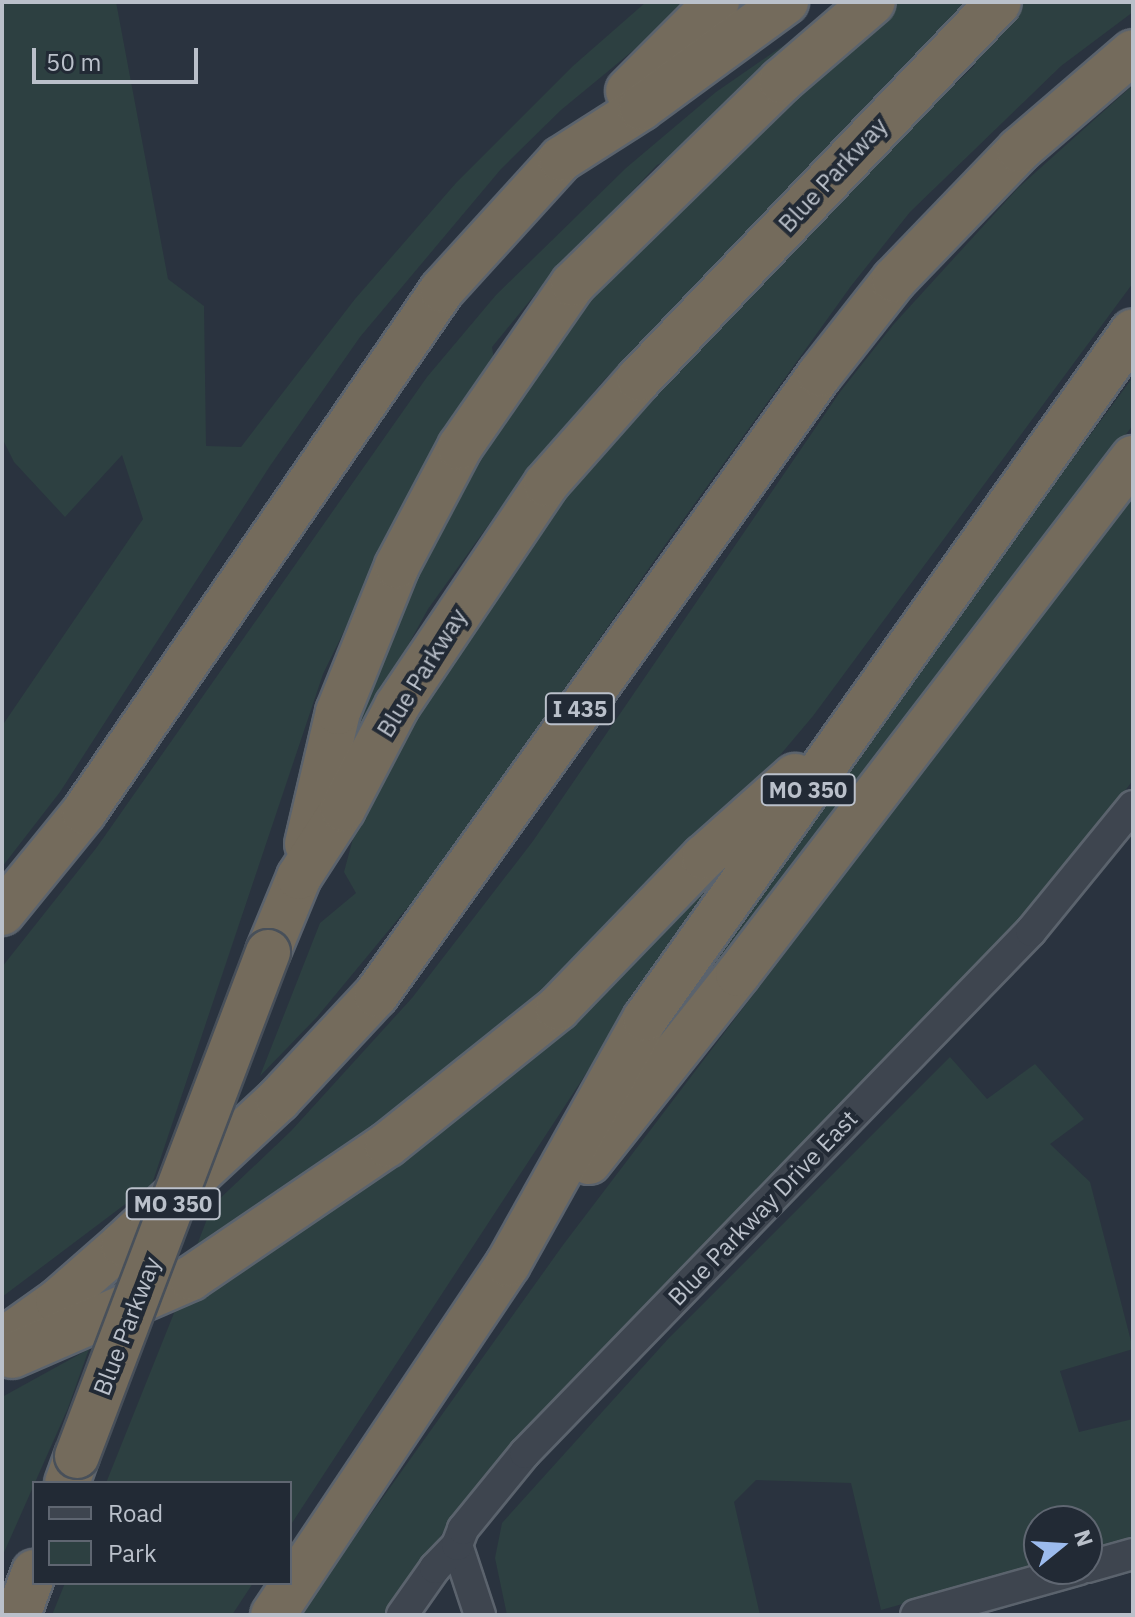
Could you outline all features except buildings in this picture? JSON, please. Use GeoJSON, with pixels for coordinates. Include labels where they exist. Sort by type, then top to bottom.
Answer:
{"type":"FeatureCollection","features":[{"type":"Feature","properties":{"kind":"highway"},"geometry":{"type":"LineString","coordinates":[[2,913],[84,812],[442,290],[561,159],[717,2]]}},
{"type":"Feature","properties":{"kind":"highway"},"geometry":{"type":"LineString","coordinates":[[561,159],[641,108],[786,2]]}},
{"type":"Feature","properties":{"kind":"highway"},"geometry":{"type":"LineString","coordinates":[[299,877],[338,712],[397,566],[460,447],[573,284],[781,81],[873,2]]}},
{"type":"Feature","properties":{"kind":"highway","name":"Blue Parkway"},"geometry":{"type":"LineString","coordinates":[[72,1470],[299,877],[343,809],[397,706],[546,484],[639,379],[999,2]]}},
{"type":"Feature","properties":{"kind":"highway","name":"I 435"},"geometry":{"type":"LineString","coordinates":[[2,1341],[58,1301],[123,1244],[278,1100],[376,995],[820,374],[894,280],[1019,150],[1133,52]]}},
{"type":"Feature","properties":{"kind":"highway","name":"MO 350"},"geometry":{"type":"LineString","coordinates":[[273,1615],[508,1264],[645,1019],[1133,331]]}},
{"type":"Feature","properties":{"kind":"highway"},"geometry":{"type":"LineString","coordinates":[[508,1264],[738,974],[1133,458]]}},
{"type":"Feature","properties":{"kind":"highway"},"geometry":{"type":"LineString","coordinates":[[2,1360],[191,1278],[387,1145],[558,1008],[704,857],[855,723]]}},
{"type":"Feature","properties":{"kind":"highway"},"geometry":{"type":"LineString","coordinates":[[18,1615],[32,1577]]}},
{"type":"Feature","properties":{"kind":"street","name":"Blue Parkway Drive East"},"geometry":{"type":"LineString","coordinates":[[402,1615],[435,1568],[457,1545],[463,1529],[525,1453],[1031,931],[1133,806]]}},
{"type":"Feature","properties":{"kind":"street"},"geometry":{"type":"LineString","coordinates":[[457,1545],[480,1615]]}},
{"type":"Feature","properties":{"kind":"street"},"geometry":{"type":"LineString","coordinates":[[1103,1562],[1133,1554]]}},
{"type":"Feature","properties":{"kind":"street"},"geometry":{"type":"LineString","coordinates":[[916,1615],[1023,1585]]}},
{"type":"Feature","properties":{"kind":"green space"},"geometry":{"type":"Polygon","coordinates":[[[2,2],[116,2],[168,279],[204,306],[206,446],[241,447],[355,299],[456,183],[573,66],[646,2],[692,2],[561,110],[501,169],[360,337],[270,466],[60,792],[2,867],[2,726],[143,519],[122,455],[65,517],[14,462],[2,438],[2,2]]]}},
{"type":"Feature","properties":{"kind":"green space"},"geometry":{"type":"Polygon","coordinates":[[[896,2],[1133,2],[1133,12],[1061,66],[910,212],[851,286],[670,538],[432,878],[317,1017],[260,1076],[320,923],[356,893],[344,872],[359,816],[423,693],[540,519],[808,223],[975,65],[928,55],[604,380],[520,481],[428,609],[340,769],[383,635],[478,453],[577,314],[630,254],[868,21],[896,2]]]}},
{"type":"Feature","properties":{"kind":"green space"},"geometry":{"type":"Polygon","coordinates":[[[784,45],[671,158],[657,165],[537,292],[492,347],[494,359],[429,458],[323,674],[152,1184],[2,1297],[2,967],[97,847],[427,377],[496,295],[626,168],[716,92],[784,45]]]}},
{"type":"Feature","properties":{"kind":"green space"},"geometry":{"type":"Polygon","coordinates":[[[1133,85],[1133,283],[813,716],[754,786],[548,993],[361,1142],[194,1253],[212,1206],[291,1131],[412,998],[533,841],[840,392],[893,325],[1018,188],[1133,85]]]}},
{"type":"Feature","properties":{"kind":"green space"},"geometry":{"type":"Polygon","coordinates":[[[1133,377],[1133,425],[641,1077],[660,1028],[898,695],[1133,377]]]}},
{"type":"Feature","properties":{"kind":"green space"},"geometry":{"type":"Polygon","coordinates":[[[1133,495],[1133,780],[1090,838],[1015,926],[500,1459],[466,1498],[388,1615],[299,1615],[563,1245],[1133,495]]]}},
{"type":"Feature","properties":{"kind":"green space"},"geometry":{"type":"Polygon","coordinates":[[[714,878],[292,1523],[292,1481],[107,1481],[178,1303],[714,878]]]}},
{"type":"Feature","properties":{"kind":"green space"},"geometry":{"type":"Polygon","coordinates":[[[950,1057],[987,1099],[1035,1064],[1084,1119],[1050,1144],[1090,1182],[1133,1349],[1060,1371],[1079,1432],[1133,1419],[1133,1541],[1103,1549],[1103,1505],[1023,1505],[1023,1570],[881,1610],[851,1483],[756,1480],[734,1502],[760,1615],[507,1615],[495,1558],[502,1523],[668,1339],[950,1057]]]}},
{"type":"Feature","properties":{"kind":"green space"},"geometry":{"type":"Polygon","coordinates":[[[89,1349],[68,1408],[36,1481],[32,1481],[32,1489],[2,1557],[2,1397],[89,1349]]]}},
{"type":"Feature","properties":{"kind":"green space"},"geometry":{"type":"Polygon","coordinates":[[[64,1585],[252,1585],[232,1615],[52,1615],[64,1585]]]}}]}
